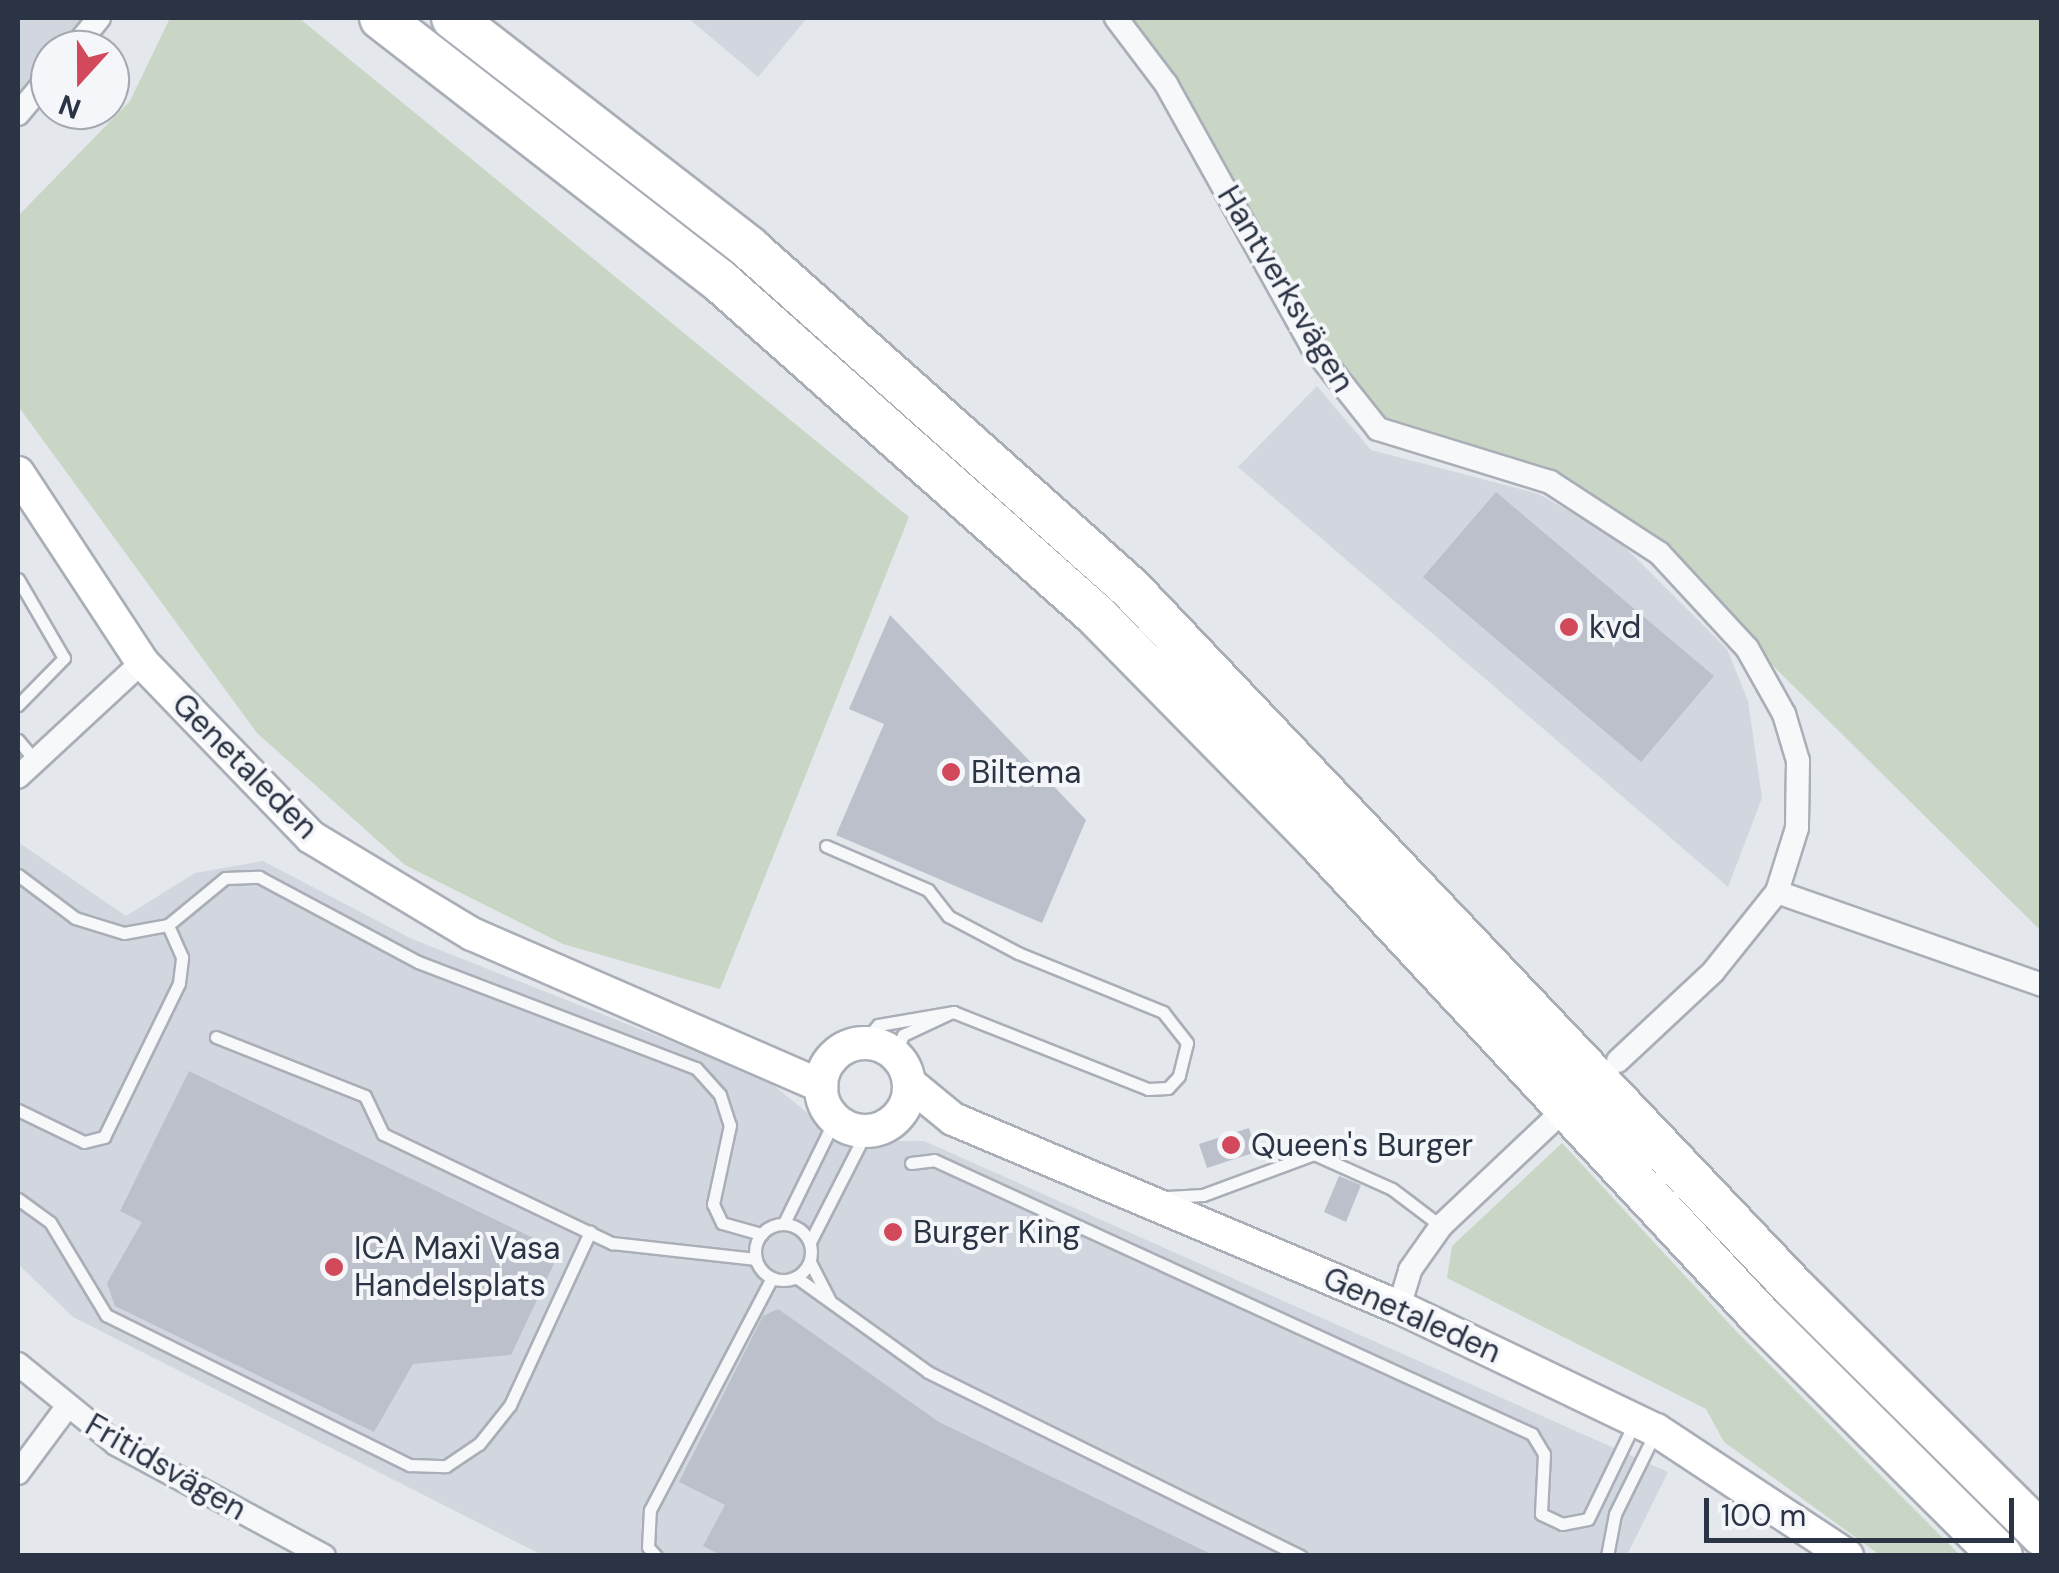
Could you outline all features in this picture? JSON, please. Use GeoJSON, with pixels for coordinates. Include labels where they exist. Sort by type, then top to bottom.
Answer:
{"type":"FeatureCollection","features":[{"type":"Feature","properties":{"kind":"highway"},"geometry":{"type":"LineString","coordinates":[[381,18],[748,304],[1096,616],[1318,840],[1763,1319],[2001,1556]]}},
{"type":"Feature","properties":{"kind":"highway"},"geometry":{"type":"LineString","coordinates":[[453,18],[748,248],[1130,588],[1795,1289],[2042,1534]]}},
{"type":"Feature","properties":{"kind":"main road","name":"Genetaleden"},"geometry":{"type":"LineString","coordinates":[[18,473],[142,662],[311,837],[472,934],[664,1014],[839,1062],[902,1069],[953,1119],[1398,1306],[1646,1425],[1847,1556]]}},
{"type":"Feature","properties":{"kind":"main road"},"geometry":{"type":"LineString","coordinates":[[836,1119],[839,1062]]}},
{"type":"Feature","properties":{"kind":"main road"},"geometry":{"type":"LineString","coordinates":[[881,1124],[902,1069]]}},
{"type":"Feature","properties":{"kind":"main road","name":"Genetaleden"},"geometry":{"type":"LineString","coordinates":[[836,1119],[881,1124],[953,1119]]}},
{"type":"Feature","properties":{"kind":"street","name":"Hantverksvägen"},"geometry":{"type":"LineString","coordinates":[[1116,18],[1166,84],[1312,346],[1378,429],[1550,482],[1659,553],[1746,648],[1784,714],[1798,761],[1797,828],[1777,892],[1713,972],[1618,1061]]}},
{"type":"Feature","properties":{"kind":"street"},"geometry":{"type":"LineString","coordinates":[[26,768],[142,662]]}},
{"type":"Feature","properties":{"kind":"street"},"geometry":{"type":"LineString","coordinates":[[1777,892],[2042,986]]}},
{"type":"Feature","properties":{"kind":"street"},"geometry":{"type":"LineString","coordinates":[[1398,1306],[1410,1270],[1441,1226],[1551,1122]]}},
{"type":"Feature","properties":{"kind":"street","name":"Fritidsvägen"},"geometry":{"type":"LineString","coordinates":[[18,1364],[116,1444],[324,1556]]}},
{"type":"Feature","properties":{"kind":"street"},"geometry":{"type":"LineString","coordinates":[[18,1472],[66,1407]]}},
{"type":"Feature","properties":{"kind":"lane"},"geometry":{"type":"LineString","coordinates":[[18,580],[64,658],[18,705]]}},
{"type":"Feature","properties":{"kind":"lane"},"geometry":{"type":"LineString","coordinates":[[18,740],[26,768]]}},
{"type":"Feature","properties":{"kind":"lane"},"geometry":{"type":"LineString","coordinates":[[826,846],[928,890],[948,916],[1008,948],[1162,1012],[1187,1043],[1178,1076],[1168,1088],[1148,1089],[954,1012],[878,1024],[839,1062]]}},
{"type":"Feature","properties":{"kind":"lane"},"geometry":{"type":"LineString","coordinates":[[18,876],[75,918],[124,932],[168,926],[226,878],[259,876],[418,962],[696,1068],[720,1095],[730,1126],[713,1204],[722,1223],[761,1234],[784,1224],[836,1119]]}},
{"type":"Feature","properties":{"kind":"lane"},"geometry":{"type":"LineString","coordinates":[[18,1110],[84,1142],[104,1137],[179,983],[182,956],[168,926]]}},
{"type":"Feature","properties":{"kind":"lane"},"geometry":{"type":"LineString","coordinates":[[902,1069],[904,1035],[954,1012]]}},
{"type":"Feature","properties":{"kind":"lane"},"geometry":{"type":"LineString","coordinates":[[216,1037],[364,1096],[383,1134],[612,1242],[756,1259],[772,1278]]}},
{"type":"Feature","properties":{"kind":"lane"},"geometry":{"type":"LineString","coordinates":[[832,1302],[810,1262],[810,1242],[881,1124]]}},
{"type":"Feature","properties":{"kind":"lane"},"geometry":{"type":"LineString","coordinates":[[1143,1198],[1204,1195],[1314,1154],[1392,1189],[1441,1226]]}},
{"type":"Feature","properties":{"kind":"lane"},"geometry":{"type":"LineString","coordinates":[[910,1163],[934,1160],[1532,1434],[1544,1454],[1541,1514],[1562,1524],[1588,1519],[1646,1425]]}},
{"type":"Feature","properties":{"kind":"lane"},"geometry":{"type":"LineString","coordinates":[[18,1199],[50,1222],[106,1315],[410,1465],[446,1466],[478,1444],[510,1404],[590,1232]]}},
{"type":"Feature","properties":{"kind":"lane"},"geometry":{"type":"LineString","coordinates":[[784,1224],[810,1242]]}},
{"type":"Feature","properties":{"kind":"lane"},"geometry":{"type":"LineString","coordinates":[[756,1259],[761,1234]]}},
{"type":"Feature","properties":{"kind":"lane"},"geometry":{"type":"LineString","coordinates":[[796,1277],[810,1262]]}},
{"type":"Feature","properties":{"kind":"lane"},"geometry":{"type":"LineString","coordinates":[[772,1278],[796,1277],[928,1372],[1301,1556]]}},
{"type":"Feature","properties":{"kind":"lane"},"geometry":{"type":"LineString","coordinates":[[656,1556],[648,1546],[650,1510],[772,1278]]}},
{"type":"Feature","properties":{"kind":"lane"},"geometry":{"type":"LineString","coordinates":[[1607,1556],[1615,1514],[1646,1425]]}},
{"type":"Feature","properties":{"kind":"shaded area"},"geometry":{"type":"Polygon","coordinates":[[[18,18],[102,18],[89,30],[30,30],[30,85],[18,96],[18,18]]]}},
{"type":"Feature","properties":{"kind":"shaded area"},"geometry":{"type":"Polygon","coordinates":[[[688,18],[807,18],[758,77],[688,18]]]}},
{"type":"Feature","properties":{"kind":"shaded area"},"geometry":{"type":"Polygon","coordinates":[[[1317,386],[1371,450],[1539,494],[1616,538],[1727,649],[1748,701],[1762,798],[1728,887],[1238,467],[1317,386]]]}},
{"type":"Feature","properties":{"kind":"shaded area"},"geometry":{"type":"Polygon","coordinates":[[[18,842],[126,916],[195,873],[263,861],[412,939],[766,1079],[842,1141],[924,1141],[1668,1472],[1627,1555],[542,1555],[73,1317],[18,1264],[18,842]]]}},
{"type":"Feature","properties":{"kind":"green space"},"geometry":{"type":"Polygon","coordinates":[[[170,18],[299,18],[909,517],[720,989],[563,944],[405,865],[257,733],[18,406],[18,216],[102,130],[130,130],[130,101],[170,18]]]}},
{"type":"Feature","properties":{"kind":"green space"},"geometry":{"type":"Polygon","coordinates":[[[1116,18],[2041,18],[2041,931],[1659,553],[1550,482],[1409,445],[1312,346],[1116,18]]]}},
{"type":"Feature","properties":{"kind":"green space"},"geometry":{"type":"Polygon","coordinates":[[[1562,1143],[1735,1330],[1960,1555],[1880,1555],[1724,1442],[1706,1409],[1447,1278],[1452,1246],[1562,1143]]]}},
{"type":"Feature","properties":{"kind":"building","name":"kvd"},"geometry":{"type":"Polygon","coordinates":[[[1496,492],[1714,676],[1641,762],[1423,577],[1496,492]]]}},
{"type":"Feature","properties":{"kind":"building","name":"Biltema"},"geometry":{"type":"Polygon","coordinates":[[[890,615],[1086,820],[1042,923],[836,835],[884,724],[849,709],[890,615]]]}},
{"type":"Feature","properties":{"kind":"building","name":"ICA Maxi Vasa Handelsplats"},"geometry":{"type":"Polygon","coordinates":[[[189,1071],[560,1251],[511,1355],[413,1364],[374,1432],[115,1306],[107,1283],[142,1222],[120,1211],[189,1071]]]}},
{"type":"Feature","properties":{"kind":"building"},"geometry":{"type":"Polygon","coordinates":[[[1249,1128],[1256,1152],[1207,1168],[1199,1144],[1249,1128]]]}},
{"type":"Feature","properties":{"kind":"building"},"geometry":{"type":"Polygon","coordinates":[[[1339,1176],[1361,1185],[1346,1222],[1324,1212],[1339,1176]]]}},
{"type":"Feature","properties":{"kind":"building"},"geometry":{"type":"Polygon","coordinates":[[[778,1309],[939,1422],[1215,1556],[722,1556],[703,1546],[725,1505],[679,1482],[763,1316],[778,1309]]]}},
{"type":"Feature","properties":{"kind":"place","name":"kvd"},"geometry":{"type":"Point","coordinates":[1569,627]}},
{"type":"Feature","properties":{"kind":"place","name":"Biltema"},"geometry":{"type":"Point","coordinates":[951,772]}},
{"type":"Feature","properties":{"kind":"place","name":"Queen's Burger"},"geometry":{"type":"Point","coordinates":[1231,1145]}},
{"type":"Feature","properties":{"kind":"place","name":"Burger King"},"geometry":{"type":"Point","coordinates":[893,1232]}},
{"type":"Feature","properties":{"kind":"place","name":"ICA Maxi Vasa Handelsplats"},"geometry":{"type":"Point","coordinates":[334,1267]}}]}
